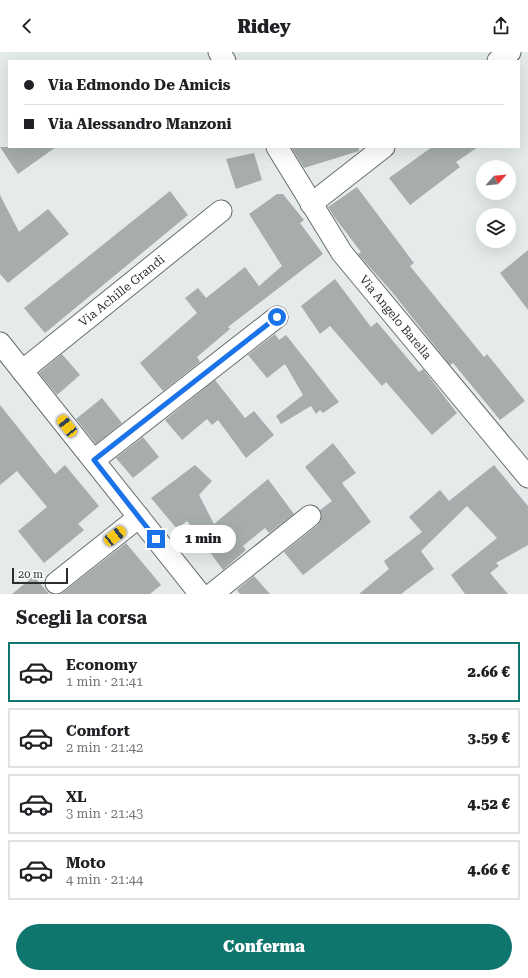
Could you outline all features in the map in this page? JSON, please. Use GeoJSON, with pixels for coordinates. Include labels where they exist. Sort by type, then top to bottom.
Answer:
{"type":"FeatureCollection","features":[{"type":"Feature","properties":{"kind":"street"},"geometry":{"type":"LineString","coordinates":[[499,60],[510,52]]}},
{"type":"Feature","properties":{"kind":"street","name":"Via Angelo Barella"},"geometry":{"type":"LineString","coordinates":[[278,148],[342,253],[528,477]]}},
{"type":"Feature","properties":{"kind":"street"},"geometry":{"type":"LineString","coordinates":[[311,204],[383,148]]}},
{"type":"Feature","properties":{"kind":"street","name":"Via Achille Grandi"},"geometry":{"type":"LineString","coordinates":[[22,371],[221,211]]}},
{"type":"Feature","properties":{"kind":"street"},"geometry":{"type":"LineString","coordinates":[[94,460],[277,317]]}},
{"type":"Feature","properties":{"kind":"street"},"geometry":{"type":"LineString","coordinates":[[0,343],[200,594]]}},
{"type":"Feature","properties":{"kind":"street"},"geometry":{"type":"LineString","coordinates":[[212,594],[310,516]]}},
{"type":"Feature","properties":{"kind":"street"},"geometry":{"type":"LineString","coordinates":[[56,583],[139,517]]}},
{"type":"Feature","properties":{"kind":"building"},"geometry":{"type":"Polygon","coordinates":[[[0,147],[55,148],[18,174],[0,147]]]}},
{"type":"Feature","properties":{"kind":"building"},"geometry":{"type":"Polygon","coordinates":[[[292,148],[359,148],[359,151],[304,168],[292,148]]]}},
{"type":"Feature","properties":{"kind":"building"},"geometry":{"type":"Polygon","coordinates":[[[431,148],[477,148],[456,162],[460,167],[410,205],[389,178],[431,148]]]}},
{"type":"Feature","properties":{"kind":"building"},"geometry":{"type":"Polygon","coordinates":[[[254,153],[262,180],[236,189],[226,159],[254,153]]]}},
{"type":"Feature","properties":{"kind":"building"},"geometry":{"type":"Polygon","coordinates":[[[357,187],[414,263],[410,266],[484,357],[487,354],[525,401],[500,420],[453,363],[450,365],[392,292],[358,254],[361,252],[328,207],[357,187]]]}},
{"type":"Feature","properties":{"kind":"building"},"geometry":{"type":"Polygon","coordinates":[[[170,191],[188,215],[45,333],[24,308],[170,191]]]}},
{"type":"Feature","properties":{"kind":"building"},"geometry":{"type":"Polygon","coordinates":[[[277,194],[283,194],[304,220],[300,223],[323,254],[228,327],[230,329],[197,357],[200,362],[163,391],[140,363],[197,313],[185,298],[198,288],[206,298],[245,267],[259,286],[282,266],[249,214],[277,194]]]}},
{"type":"Feature","properties":{"kind":"building"},"geometry":{"type":"Polygon","coordinates":[[[0,195],[19,232],[48,209],[69,234],[8,283],[0,274],[0,195]]]}},
{"type":"Feature","properties":{"kind":"building"},"geometry":{"type":"Polygon","coordinates":[[[528,250],[528,310],[500,273],[528,250]]]}},
{"type":"Feature","properties":{"kind":"building"},"geometry":{"type":"Polygon","coordinates":[[[335,279],[371,327],[377,322],[419,372],[423,369],[457,413],[432,435],[386,382],[382,386],[330,326],[320,334],[301,306],[335,279]]]}},
{"type":"Feature","properties":{"kind":"building"},"geometry":{"type":"Polygon","coordinates":[[[275,334],[279,340],[286,335],[339,402],[323,413],[320,410],[316,414],[311,406],[281,424],[276,416],[303,395],[285,364],[267,378],[248,355],[275,334]]]}},
{"type":"Feature","properties":{"kind":"building"},"geometry":{"type":"Polygon","coordinates":[[[62,354],[80,375],[57,395],[39,373],[62,354]]]}},
{"type":"Feature","properties":{"kind":"building"},"geometry":{"type":"Polygon","coordinates":[[[215,380],[245,418],[254,411],[274,435],[246,458],[218,420],[212,425],[207,419],[182,440],[165,420],[215,380]]]}},
{"type":"Feature","properties":{"kind":"building"},"geometry":{"type":"Polygon","coordinates":[[[102,398],[122,423],[96,444],[76,419],[102,398]]]}},
{"type":"Feature","properties":{"kind":"building"},"geometry":{"type":"Polygon","coordinates":[[[0,405],[55,474],[65,465],[99,506],[78,524],[84,530],[44,563],[18,531],[47,507],[17,471],[0,485],[0,405]]]}},
{"type":"Feature","properties":{"kind":"building"},"geometry":{"type":"Polygon","coordinates":[[[143,437],[159,457],[133,478],[116,458],[143,437]]]}},
{"type":"Feature","properties":{"kind":"building"},"geometry":{"type":"Polygon","coordinates":[[[333,443],[356,473],[342,483],[371,522],[303,575],[284,552],[318,525],[321,520],[320,510],[332,501],[305,467],[333,443]]]}},
{"type":"Feature","properties":{"kind":"building"},"geometry":{"type":"Polygon","coordinates":[[[195,465],[212,481],[199,495],[214,524],[268,479],[294,514],[269,533],[265,528],[243,546],[246,550],[223,570],[187,521],[177,529],[151,498],[195,465]]]}},
{"type":"Feature","properties":{"kind":"building"},"geometry":{"type":"Polygon","coordinates":[[[494,465],[528,506],[528,545],[496,563],[499,566],[490,573],[508,594],[465,594],[451,575],[497,538],[467,506],[421,551],[434,569],[401,594],[359,594],[389,569],[384,561],[422,532],[409,517],[440,490],[449,501],[494,465]]]}},
{"type":"Feature","properties":{"kind":"building"},"geometry":{"type":"Polygon","coordinates":[[[126,543],[161,585],[150,594],[61,594],[126,543]]]}},
{"type":"Feature","properties":{"kind":"building"},"geometry":{"type":"Polygon","coordinates":[[[34,576],[49,594],[12,594],[34,576]]]}},
{"type":"Feature","properties":{"kind":"building"},"geometry":{"type":"Polygon","coordinates":[[[254,576],[270,594],[240,594],[237,590],[254,576]]]}},
{"type":"Feature","properties":{"kind":"route"},"geometry":{"type":"LineString","coordinates":[[156,539],[94,460],[277,317]]}}]}
